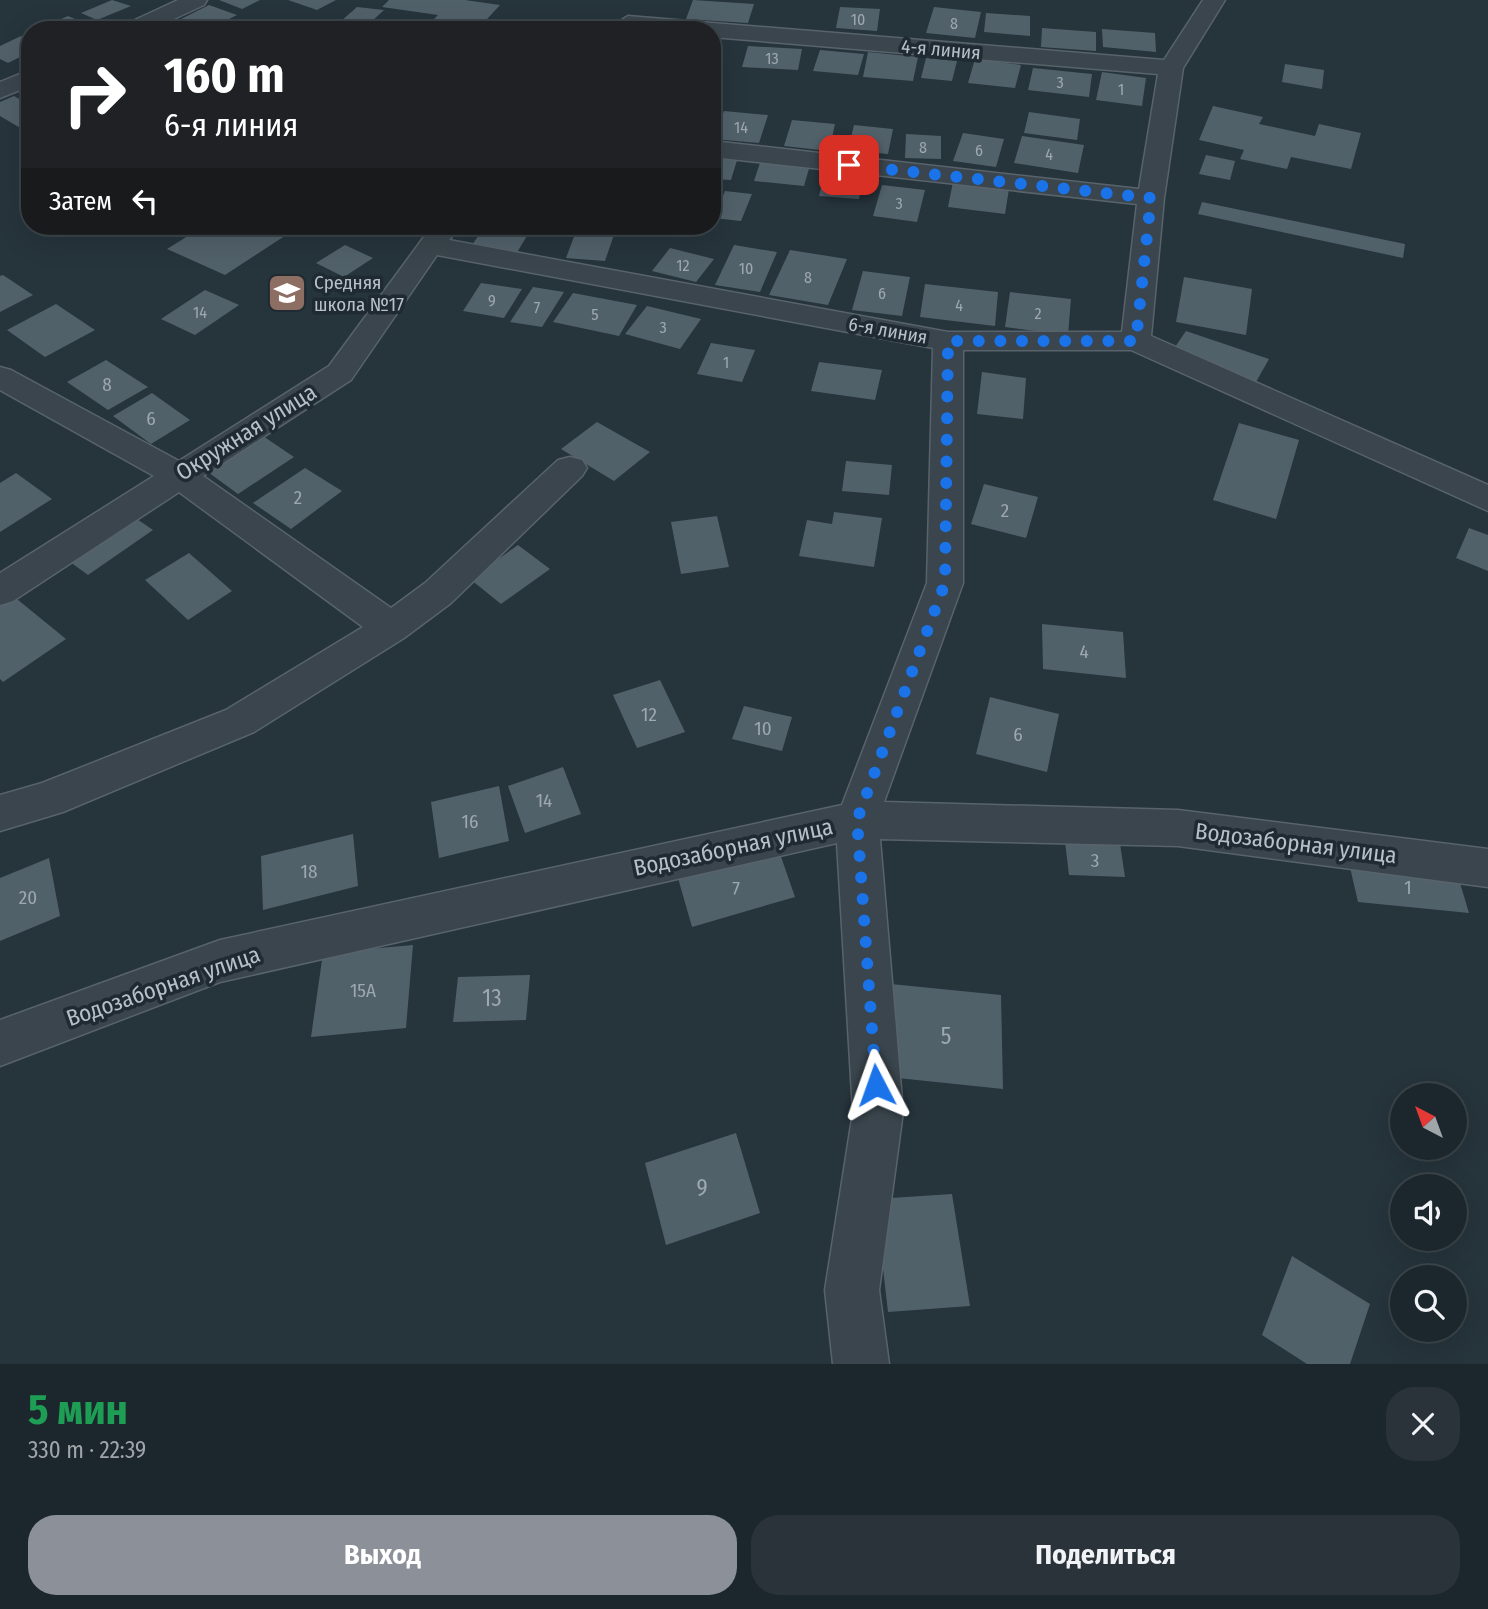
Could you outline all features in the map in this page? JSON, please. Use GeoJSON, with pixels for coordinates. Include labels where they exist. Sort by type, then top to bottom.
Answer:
{"type":"FeatureCollection","features":[{"type":"Feature","properties":{"kind":"street"},"geometry":{"type":"LineString","coordinates":[[152,21],[197,0]]}},
{"type":"Feature","properties":{"kind":"street"},"geometry":{"type":"LineString","coordinates":[[629,21],[644,0]]}},
{"type":"Feature","properties":{"kind":"street"},"geometry":{"type":"LineString","coordinates":[[1136,341],[1151,198],[1171,68],[1214,0]]}},
{"type":"Feature","properties":{"kind":"street","name":"4-я линия"},"geometry":{"type":"LineString","coordinates":[[721,31],[1171,68]]}},
{"type":"Feature","properties":{"kind":"street"},"geometry":{"type":"LineString","coordinates":[[0,91],[21,81]]}},
{"type":"Feature","properties":{"kind":"street"},"geometry":{"type":"LineString","coordinates":[[721,150],[1151,198]]}},
{"type":"Feature","properties":{"kind":"street","name":"6-я линия"},"geometry":{"type":"LineString","coordinates":[[438,236],[948,341],[1136,341],[1488,499]]}},
{"type":"Feature","properties":{"kind":"street","name":"Окружная улица"},"geometry":{"type":"LineString","coordinates":[[0,591],[340,373],[438,236]]}},
{"type":"Feature","properties":{"kind":"street"},"geometry":{"type":"LineString","coordinates":[[861,1364],[852,1290],[878,1112],[857,820],[945,583],[948,341]]}},
{"type":"Feature","properties":{"kind":"street"},"geometry":{"type":"LineString","coordinates":[[0,377],[178,475],[391,628]]}},
{"type":"Feature","properties":{"kind":"street"},"geometry":{"type":"LineString","coordinates":[[0,813],[48,800],[240,721],[391,628],[438,593],[570,468]]}},
{"type":"Feature","properties":{"kind":"street","name":"Водозаборная улица"},"geometry":{"type":"LineString","coordinates":[[0,1043],[220,961],[857,820],[1178,828],[1488,867]]}},
{"type":"Feature","properties":{"kind":"building"},"geometry":{"type":"Polygon","coordinates":[[[112,0],[131,6],[97,20],[81,13],[112,0]]]}},
{"type":"Feature","properties":{"kind":"building"},"geometry":{"type":"Polygon","coordinates":[[[219,0],[260,0],[242,9],[219,0]]]}},
{"type":"Feature","properties":{"kind":"building"},"geometry":{"type":"Polygon","coordinates":[[[288,0],[336,0],[317,10],[288,0]]]}},
{"type":"Feature","properties":{"kind":"building"},"geometry":{"type":"Polygon","coordinates":[[[389,0],[465,0],[500,5],[485,21],[432,21],[438,15],[382,7],[389,0]]]}},
{"type":"Feature","properties":{"kind":"building"},"geometry":{"type":"Polygon","coordinates":[[[693,0],[754,4],[748,23],[686,19],[693,0]]]}},
{"type":"Feature","properties":{"kind":"building"},"geometry":{"type":"Polygon","coordinates":[[[209,5],[237,15],[225,21],[179,20],[209,5]]]}},
{"type":"Feature","properties":{"kind":"building"},"geometry":{"type":"Polygon","coordinates":[[[357,7],[384,10],[372,21],[341,21],[357,7]]]}},
{"type":"Feature","properties":{"kind":"building"},"geometry":{"type":"Polygon","coordinates":[[[840,7],[880,9],[877,31],[836,28],[840,7]]]}},
{"type":"Feature","properties":{"kind":"building"},"geometry":{"type":"Polygon","coordinates":[[[934,7],[981,12],[975,38],[926,33],[934,7]]]}},
{"type":"Feature","properties":{"kind":"building"},"geometry":{"type":"Polygon","coordinates":[[[986,13],[1030,16],[1030,36],[984,32],[986,13]]]}},
{"type":"Feature","properties":{"kind":"building"},"geometry":{"type":"Polygon","coordinates":[[[68,16],[80,21],[57,21],[68,16]]]}},
{"type":"Feature","properties":{"kind":"building"},"geometry":{"type":"Polygon","coordinates":[[[1042,28],[1096,32],[1096,51],[1041,47],[1042,28]]]}},
{"type":"Feature","properties":{"kind":"building"},"geometry":{"type":"Polygon","coordinates":[[[1102,29],[1155,33],[1156,52],[1103,47],[1102,29]]]}},
{"type":"Feature","properties":{"kind":"building"},"geometry":{"type":"Polygon","coordinates":[[[21,36],[21,56],[8,63],[0,59],[0,46],[21,36]]]}},
{"type":"Feature","properties":{"kind":"building"},"geometry":{"type":"Polygon","coordinates":[[[748,46],[802,49],[798,70],[742,67],[748,46]]]}},
{"type":"Feature","properties":{"kind":"building"},"geometry":{"type":"Polygon","coordinates":[[[820,50],[864,54],[858,75],[813,71],[820,50]]]}},
{"type":"Feature","properties":{"kind":"building"},"geometry":{"type":"Polygon","coordinates":[[[868,52],[918,57],[913,81],[863,77],[868,52]]]}},
{"type":"Feature","properties":{"kind":"building"},"geometry":{"type":"Polygon","coordinates":[[[926,58],[957,61],[952,81],[921,78],[926,58]]]}},
{"type":"Feature","properties":{"kind":"building"},"geometry":{"type":"Polygon","coordinates":[[[975,59],[1021,65],[1015,88],[968,83],[975,59]]]}},
{"type":"Feature","properties":{"kind":"building"},"geometry":{"type":"Polygon","coordinates":[[[1285,64],[1324,70],[1322,89],[1282,82],[1285,64]]]}},
{"type":"Feature","properties":{"kind":"building"},"geometry":{"type":"Polygon","coordinates":[[[1033,68],[1092,74],[1089,97],[1028,90],[1033,68]]]}},
{"type":"Feature","properties":{"kind":"building"},"geometry":{"type":"Polygon","coordinates":[[[1102,72],[1146,78],[1142,106],[1096,100],[1102,72]]]}},
{"type":"Feature","properties":{"kind":"building"},"geometry":{"type":"Polygon","coordinates":[[[14,96],[21,100],[21,128],[0,116],[0,102],[14,96]]]}},
{"type":"Feature","properties":{"kind":"building"},"geometry":{"type":"Polygon","coordinates":[[[1213,106],[1263,117],[1259,124],[1315,136],[1319,124],[1361,133],[1351,169],[1291,157],[1287,169],[1240,159],[1244,150],[1199,140],[1213,106]]]}},
{"type":"Feature","properties":{"kind":"building"},"geometry":{"type":"Polygon","coordinates":[[[724,111],[768,115],[759,143],[721,140],[721,119],[724,111]]]}},
{"type":"Feature","properties":{"kind":"building"},"geometry":{"type":"Polygon","coordinates":[[[1029,112],[1080,119],[1077,140],[1024,133],[1029,112]]]}},
{"type":"Feature","properties":{"kind":"building"},"geometry":{"type":"Polygon","coordinates":[[[792,120],[835,124],[829,151],[784,146],[792,120]]]}},
{"type":"Feature","properties":{"kind":"building"},"geometry":{"type":"Polygon","coordinates":[[[854,125],[893,129],[888,154],[848,150],[854,125]]]}},
{"type":"Feature","properties":{"kind":"building"},"geometry":{"type":"Polygon","coordinates":[[[963,133],[1004,139],[996,167],[953,161],[963,133]]]}},
{"type":"Feature","properties":{"kind":"building"},"geometry":{"type":"Polygon","coordinates":[[[906,134],[941,136],[941,159],[905,158],[906,134]]]}},
{"type":"Feature","properties":{"kind":"building"},"geometry":{"type":"Polygon","coordinates":[[[1022,136],[1084,145],[1078,173],[1014,163],[1022,136]]]}},
{"type":"Feature","properties":{"kind":"building"},"geometry":{"type":"Polygon","coordinates":[[[1206,155],[1235,161],[1230,180],[1199,174],[1206,155]]]}},
{"type":"Feature","properties":{"kind":"building"},"geometry":{"type":"Polygon","coordinates":[[[721,156],[738,157],[731,180],[721,179],[721,156]]]}},
{"type":"Feature","properties":{"kind":"building"},"geometry":{"type":"Polygon","coordinates":[[[761,160],[810,165],[804,186],[754,181],[761,160]]]}},
{"type":"Feature","properties":{"kind":"building"},"geometry":{"type":"Polygon","coordinates":[[[826,167],[865,171],[859,199],[819,196],[826,167]]]}},
{"type":"Feature","properties":{"kind":"building"},"geometry":{"type":"Polygon","coordinates":[[[953,182],[1009,189],[1005,214],[948,207],[953,182]]]}},
{"type":"Feature","properties":{"kind":"building"},"geometry":{"type":"Polygon","coordinates":[[[882,185],[925,190],[917,222],[873,216],[882,185]]]}},
{"type":"Feature","properties":{"kind":"building"},"geometry":{"type":"Polygon","coordinates":[[[725,191],[752,194],[741,221],[721,219],[721,200],[725,191]]]}},
{"type":"Feature","properties":{"kind":"building"},"geometry":{"type":"Polygon","coordinates":[[[1202,202],[1405,244],[1403,258],[1198,214],[1202,202]]]}},
{"type":"Feature","properties":{"kind":"building"},"geometry":{"type":"Polygon","coordinates":[[[190,235],[286,235],[225,275],[167,249],[190,235]]]}},
{"type":"Feature","properties":{"kind":"building"},"geometry":{"type":"Polygon","coordinates":[[[479,235],[528,235],[516,254],[470,248],[479,235]]]}},
{"type":"Feature","properties":{"kind":"building"},"geometry":{"type":"Polygon","coordinates":[[[575,235],[614,235],[605,261],[566,258],[575,235]]]}},
{"type":"Feature","properties":{"kind":"building"},"geometry":{"type":"Polygon","coordinates":[[[345,245],[373,258],[344,277],[316,263],[345,245]]]}},
{"type":"Feature","properties":{"kind":"building"},"geometry":{"type":"Polygon","coordinates":[[[734,245],[777,252],[760,292],[715,285],[734,245]]]}},
{"type":"Feature","properties":{"kind":"building"},"geometry":{"type":"Polygon","coordinates":[[[670,248],[714,259],[696,282],[652,271],[670,248]]]}},
{"type":"Feature","properties":{"kind":"building"},"geometry":{"type":"Polygon","coordinates":[[[790,250],[847,259],[828,305],[769,295],[790,250]]]}},
{"type":"Feature","properties":{"kind":"building"},"geometry":{"type":"Polygon","coordinates":[[[863,271],[910,277],[902,316],[852,310],[863,271]]]}},
{"type":"Feature","properties":{"kind":"building"},"geometry":{"type":"Polygon","coordinates":[[[3,275],[33,295],[0,312],[0,276],[3,275]]]}},
{"type":"Feature","properties":{"kind":"building"},"geometry":{"type":"Polygon","coordinates":[[[1184,277],[1252,289],[1246,335],[1176,322],[1184,277]]]}},
{"type":"Feature","properties":{"kind":"building"},"geometry":{"type":"Polygon","coordinates":[[[481,283],[522,289],[504,318],[463,311],[481,283]]]}},
{"type":"Feature","properties":{"kind":"building"},"geometry":{"type":"Polygon","coordinates":[[[925,284],[998,292],[995,326],[920,317],[925,284]]]}},
{"type":"Feature","properties":{"kind":"building"},"geometry":{"type":"Polygon","coordinates":[[[533,287],[564,292],[542,327],[510,322],[533,287]]]}},
{"type":"Feature","properties":{"kind":"building"},"geometry":{"type":"Polygon","coordinates":[[[205,290],[239,305],[195,335],[161,319],[205,290]]]}},
{"type":"Feature","properties":{"kind":"building"},"geometry":{"type":"Polygon","coordinates":[[[1010,292],[1071,299],[1068,335],[1005,327],[1010,292]]]}},
{"type":"Feature","properties":{"kind":"building"},"geometry":{"type":"Polygon","coordinates":[[[573,293],[637,305],[619,336],[553,322],[573,293]]]}},
{"type":"Feature","properties":{"kind":"building"},"geometry":{"type":"Polygon","coordinates":[[[56,304],[95,330],[45,357],[7,330],[56,304]]]}},
{"type":"Feature","properties":{"kind":"building"},"geometry":{"type":"Polygon","coordinates":[[[647,306],[701,319],[680,349],[625,334],[647,306]]]}},
{"type":"Feature","properties":{"kind":"building"},"geometry":{"type":"Polygon","coordinates":[[[1186,331],[1269,359],[1256,382],[1171,353],[1186,331]]]}},
{"type":"Feature","properties":{"kind":"building"},"geometry":{"type":"Polygon","coordinates":[[[711,343],[755,350],[742,382],[697,374],[711,343]]]}},
{"type":"Feature","properties":{"kind":"building"},"geometry":{"type":"Polygon","coordinates":[[[106,360],[148,387],[108,410],[67,382],[106,360]]]}},
{"type":"Feature","properties":{"kind":"building"},"geometry":{"type":"Polygon","coordinates":[[[819,362],[882,370],[875,400],[811,391],[819,362]]]}},
{"type":"Feature","properties":{"kind":"building"},"geometry":{"type":"Polygon","coordinates":[[[982,372],[1026,378],[1023,419],[977,414],[982,372]]]}},
{"type":"Feature","properties":{"kind":"building"},"geometry":{"type":"Polygon","coordinates":[[[152,393],[190,420],[151,444],[113,416],[152,393]]]}},
{"type":"Feature","properties":{"kind":"building"},"geometry":{"type":"Polygon","coordinates":[[[597,422],[650,452],[614,481],[561,449],[597,422]]]}},
{"type":"Feature","properties":{"kind":"building"},"geometry":{"type":"Polygon","coordinates":[[[1239,423],[1299,440],[1276,519],[1213,500],[1239,423]]]}},
{"type":"Feature","properties":{"kind":"building"},"geometry":{"type":"Polygon","coordinates":[[[260,434],[294,457],[238,494],[205,470],[260,434]]]}},
{"type":"Feature","properties":{"kind":"building"},"geometry":{"type":"Polygon","coordinates":[[[846,461],[892,465],[889,495],[842,491],[846,461]]]}},
{"type":"Feature","properties":{"kind":"building"},"geometry":{"type":"Polygon","coordinates":[[[305,468],[342,491],[291,529],[253,503],[305,468]]]}},
{"type":"Feature","properties":{"kind":"building"},"geometry":{"type":"Polygon","coordinates":[[[16,473],[52,499],[0,532],[0,483],[16,473]]]}},
{"type":"Feature","properties":{"kind":"building"},"geometry":{"type":"Polygon","coordinates":[[[984,484],[1038,497],[1026,538],[971,524],[984,484]]]}},
{"type":"Feature","properties":{"kind":"building"},"geometry":{"type":"Polygon","coordinates":[[[834,512],[882,518],[874,567],[799,556],[807,520],[832,524],[834,512]]]}},
{"type":"Feature","properties":{"kind":"building"},"geometry":{"type":"Polygon","coordinates":[[[131,515],[153,530],[88,575],[66,559],[131,515]]]}},
{"type":"Feature","properties":{"kind":"building"},"geometry":{"type":"Polygon","coordinates":[[[717,516],[729,567],[681,574],[671,522],[717,516]]]}},
{"type":"Feature","properties":{"kind":"building"},"geometry":{"type":"Polygon","coordinates":[[[1469,528],[1488,535],[1488,571],[1456,558],[1469,528]]]}},
{"type":"Feature","properties":{"kind":"building"},"geometry":{"type":"Polygon","coordinates":[[[518,545],[550,569],[501,604],[470,579],[518,545]]]}},
{"type":"Feature","properties":{"kind":"building"},"geometry":{"type":"Polygon","coordinates":[[[189,553],[232,591],[188,620],[145,580],[189,553]]]}},
{"type":"Feature","properties":{"kind":"building"},"geometry":{"type":"Polygon","coordinates":[[[12,595],[66,639],[3,682],[0,679],[0,603],[12,595]]]}},
{"type":"Feature","properties":{"kind":"building"},"geometry":{"type":"Polygon","coordinates":[[[1042,624],[1123,632],[1126,678],[1043,669],[1042,624]]]}},
{"type":"Feature","properties":{"kind":"building"},"geometry":{"type":"Polygon","coordinates":[[[660,680],[685,732],[637,748],[613,695],[660,680]]]}},
{"type":"Feature","properties":{"kind":"building"},"geometry":{"type":"Polygon","coordinates":[[[990,697],[1059,714],[1047,772],[976,754],[990,697]]]}},
{"type":"Feature","properties":{"kind":"building"},"geometry":{"type":"Polygon","coordinates":[[[744,706],[792,717],[782,751],[732,739],[744,706]]]}},
{"type":"Feature","properties":{"kind":"building"},"geometry":{"type":"Polygon","coordinates":[[[563,767],[581,814],[525,833],[508,786],[563,767]]]}},
{"type":"Feature","properties":{"kind":"building"},"geometry":{"type":"Polygon","coordinates":[[[499,786],[509,841],[439,858],[431,802],[499,786]]]}},
{"type":"Feature","properties":{"kind":"building"},"geometry":{"type":"Polygon","coordinates":[[[353,834],[358,886],[263,910],[261,856],[353,834]]]}},
{"type":"Feature","properties":{"kind":"building"},"geometry":{"type":"Polygon","coordinates":[[[1065,842],[1120,844],[1125,877],[1069,875],[1065,842]]]}},
{"type":"Feature","properties":{"kind":"building"},"geometry":{"type":"Polygon","coordinates":[[[779,851],[795,897],[692,927],[678,878],[779,851]]]}},
{"type":"Feature","properties":{"kind":"building"},"geometry":{"type":"Polygon","coordinates":[[[49,858],[60,916],[0,941],[0,878],[49,858]]]}},
{"type":"Feature","properties":{"kind":"building"},"geometry":{"type":"Polygon","coordinates":[[[1349,863],[1457,873],[1469,913],[1358,902],[1349,863]]]}},
{"type":"Feature","properties":{"kind":"building"},"geometry":{"type":"Polygon","coordinates":[[[413,945],[406,1028],[311,1037],[323,953],[413,945]]]}},
{"type":"Feature","properties":{"kind":"building"},"geometry":{"type":"Polygon","coordinates":[[[530,975],[526,1020],[453,1022],[458,977],[530,975]]]}},
{"type":"Feature","properties":{"kind":"building"},"geometry":{"type":"Polygon","coordinates":[[[891,984],[1001,995],[1003,1089],[888,1077],[891,984]]]}},
{"type":"Feature","properties":{"kind":"building"},"geometry":{"type":"Polygon","coordinates":[[[736,1133],[760,1213],[666,1245],[645,1163],[736,1133]]]}},
{"type":"Feature","properties":{"kind":"building"},"geometry":{"type":"Polygon","coordinates":[[[952,1194],[970,1306],[888,1312],[875,1199],[952,1194]]]}},
{"type":"Feature","properties":{"kind":"building"},"geometry":{"type":"Polygon","coordinates":[[[1292,1256],[1370,1304],[1350,1364],[1307,1364],[1262,1335],[1292,1256]]]}},
{"type":"Feature","properties":{"kind":"place","name":"Средняя школа №17"},"geometry":{"type":"Point","coordinates":[287,293]}},
{"type":"Feature","properties":{"kind":"route"},"geometry":{"type":"LineString","coordinates":[[849,165],[1151,198],[1136,341],[948,341],[945,583],[857,820],[876,1085]]}}]}
